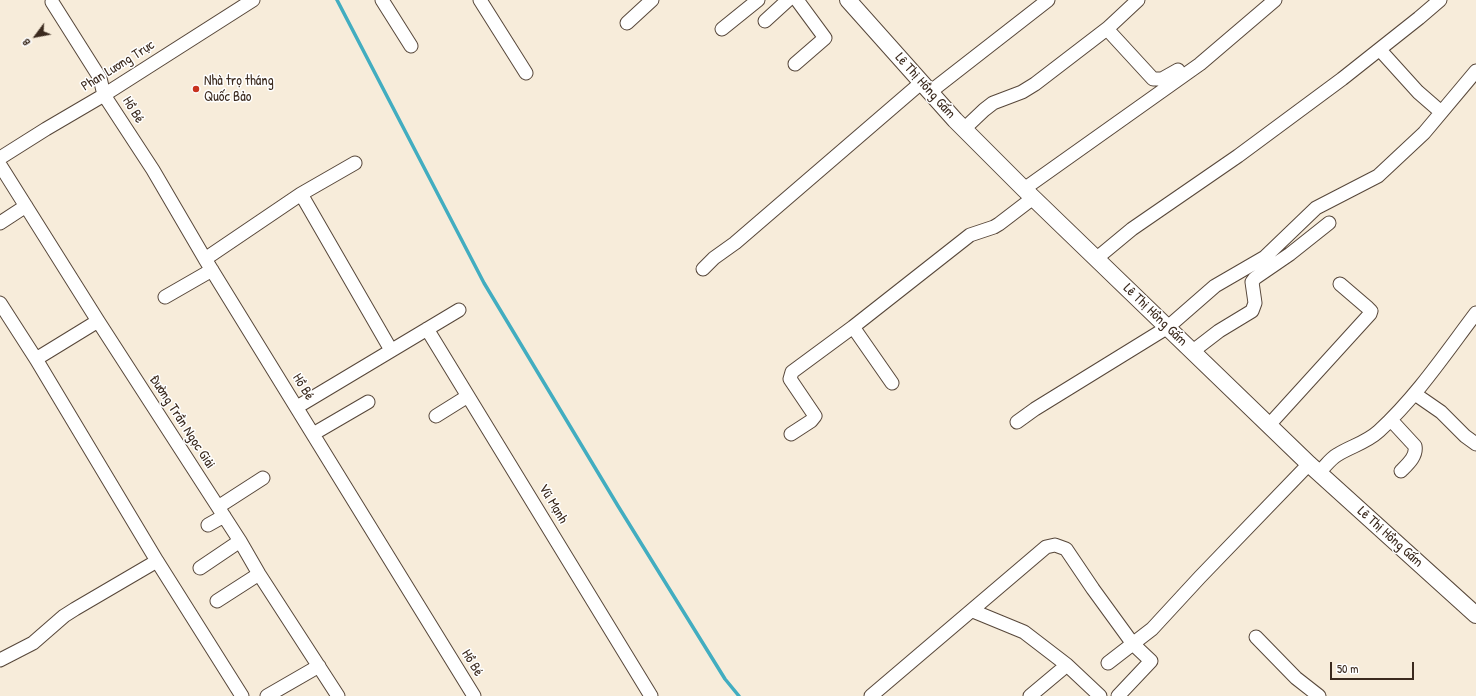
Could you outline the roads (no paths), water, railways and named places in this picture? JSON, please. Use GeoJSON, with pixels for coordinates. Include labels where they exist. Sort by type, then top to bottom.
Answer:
{"type":"FeatureCollection","features":[{"type":"Feature","properties":{"kind":"main road","name":"Lê Thị Hồng Gấm"},"geometry":{"type":"LineString","coordinates":[[848,0],[964,129],[1029,193],[1269,426],[1476,615]]}},
{"type":"Feature","properties":{"kind":"street","name":"Phan Lương Trực"},"geometry":{"type":"LineString","coordinates":[[0,158],[104,95],[253,0]]}},
{"type":"Feature","properties":{"kind":"street"},"geometry":{"type":"LineString","coordinates":[[382,0],[412,46]]}},
{"type":"Feature","properties":{"kind":"street"},"geometry":{"type":"LineString","coordinates":[[480,0],[526,73]]}},
{"type":"Feature","properties":{"kind":"street"},"geometry":{"type":"LineString","coordinates":[[627,23],[652,0]]}},
{"type":"Feature","properties":{"kind":"street"},"geometry":{"type":"LineString","coordinates":[[722,28],[758,0]]}},
{"type":"Feature","properties":{"kind":"street"},"geometry":{"type":"LineString","coordinates":[[765,21],[788,0]]}},
{"type":"Feature","properties":{"kind":"street"},"geometry":{"type":"LineString","coordinates":[[796,64],[825,38],[797,0]]}},
{"type":"Feature","properties":{"kind":"street"},"geometry":{"type":"LineString","coordinates":[[703,269],[714,258],[735,243],[926,87],[1048,0]]}},
{"type":"Feature","properties":{"kind":"street"},"geometry":{"type":"LineString","coordinates":[[964,129],[993,103],[1022,92],[1035,84],[1107,29],[1138,0]]}},
{"type":"Feature","properties":{"kind":"street"},"geometry":{"type":"LineString","coordinates":[[1107,29],[1153,78],[1162,79],[1202,52],[1262,0]]}},
{"type":"Feature","properties":{"kind":"street"},"geometry":{"type":"LineString","coordinates":[[791,434],[811,421],[815,416],[790,378],[792,372],[853,328],[970,235],[999,224],[1029,193],[1200,64],[1275,0]]}},
{"type":"Feature","properties":{"kind":"street"},"geometry":{"type":"LineString","coordinates":[[1097,258],[1132,229],[1238,156],[1380,50],[1440,0]]}},
{"type":"Feature","properties":{"kind":"street","name":"Hồ Bé"},"geometry":{"type":"LineString","coordinates":[[52,2],[100,78],[104,95],[153,170],[204,259],[297,407],[474,696]]}},
{"type":"Feature","properties":{"kind":"street"},"geometry":{"type":"LineString","coordinates":[[1380,50],[1418,92],[1441,112]]}},
{"type":"Feature","properties":{"kind":"street"},"geometry":{"type":"LineString","coordinates":[[1017,422],[1035,409],[1168,327],[1215,286],[1265,257],[1316,208],[1378,176],[1424,132],[1475,74]]}},
{"type":"Feature","properties":{"kind":"street"},"geometry":{"type":"LineString","coordinates":[[204,259],[301,194],[355,162]]}},
{"type":"Feature","properties":{"kind":"street","name":"Đường Trần Ngọc Giải"},"geometry":{"type":"LineString","coordinates":[[0,164],[98,321],[338,696]]}},
{"type":"Feature","properties":{"kind":"street"},"geometry":{"type":"LineString","coordinates":[[301,194],[391,350]]}},
{"type":"Feature","properties":{"kind":"street"},"geometry":{"type":"LineString","coordinates":[[0,223],[26,206]]}},
{"type":"Feature","properties":{"kind":"street"},"geometry":{"type":"LineString","coordinates":[[1192,351],[1219,331],[1252,311],[1255,303],[1252,282],[1255,278],[1290,254],[1329,223]]}},
{"type":"Feature","properties":{"kind":"street"},"geometry":{"type":"LineString","coordinates":[[165,297],[212,270]]}},
{"type":"Feature","properties":{"kind":"street"},"geometry":{"type":"LineString","coordinates":[[1269,426],[1370,314],[1371,311],[1340,284]]}},
{"type":"Feature","properties":{"kind":"street"},"geometry":{"type":"LineString","coordinates":[[0,303],[36,359],[157,561],[242,696]]}},
{"type":"Feature","properties":{"kind":"street"},"geometry":{"type":"LineString","coordinates":[[297,407],[459,310]]}},
{"type":"Feature","properties":{"kind":"street"},"geometry":{"type":"LineString","coordinates":[[1108,663],[1152,629],[1200,577],[1314,468],[1369,440],[1391,420],[1415,394],[1476,314]]}},
{"type":"Feature","properties":{"kind":"street"},"geometry":{"type":"LineString","coordinates":[[36,359],[98,321]]}},
{"type":"Feature","properties":{"kind":"street"},"geometry":{"type":"LineString","coordinates":[[853,328],[892,383]]}},
{"type":"Feature","properties":{"kind":"street","name":"Vũ Mạnh"},"geometry":{"type":"LineString","coordinates":[[427,329],[651,696]]}},
{"type":"Feature","properties":{"kind":"street"},"geometry":{"type":"LineString","coordinates":[[1415,394],[1441,412],[1465,436],[1476,444]]}},
{"type":"Feature","properties":{"kind":"street"},"geometry":{"type":"LineString","coordinates":[[436,416],[468,396]]}},
{"type":"Feature","properties":{"kind":"street"},"geometry":{"type":"LineString","coordinates":[[313,434],[368,402]]}},
{"type":"Feature","properties":{"kind":"street"},"geometry":{"type":"LineString","coordinates":[[1391,420],[1415,446],[1416,451],[1401,471]]}},
{"type":"Feature","properties":{"kind":"street"},"geometry":{"type":"LineString","coordinates":[[208,525],[221,512],[263,478]]}},
{"type":"Feature","properties":{"kind":"street"},"geometry":{"type":"LineString","coordinates":[[200,568],[240,541]]}},
{"type":"Feature","properties":{"kind":"street"},"geometry":{"type":"LineString","coordinates":[[871,696],[1050,545],[1060,546],[1066,549],[1133,644],[1151,660],[1118,696]]}},
{"type":"Feature","properties":{"kind":"street"},"geometry":{"type":"LineString","coordinates":[[0,660],[33,643],[70,613],[157,561]]}},
{"type":"Feature","properties":{"kind":"street"},"geometry":{"type":"LineString","coordinates":[[217,601],[259,574]]}},
{"type":"Feature","properties":{"kind":"street"},"geometry":{"type":"LineString","coordinates":[[973,611],[1024,632],[1067,665],[1100,696]]}},
{"type":"Feature","properties":{"kind":"street"},"geometry":{"type":"LineString","coordinates":[[1256,637],[1296,678],[1319,696]]}},
{"type":"Feature","properties":{"kind":"street"},"geometry":{"type":"LineString","coordinates":[[1030,696],[1067,665]]}},
{"type":"Feature","properties":{"kind":"street"},"geometry":{"type":"LineString","coordinates":[[267,696],[319,666]]}},
{"type":"Feature","properties":{"kind":"waterway"},"geometry":{"type":"LineString","coordinates":[[337,0],[484,283],[618,506],[725,679],[739,696]]}},
{"type":"Feature","properties":{"kind":"place","name":"Nhà trọ tháng Quốc Bảo"},"geometry":{"type":"Point","coordinates":[196,89]}}]}
